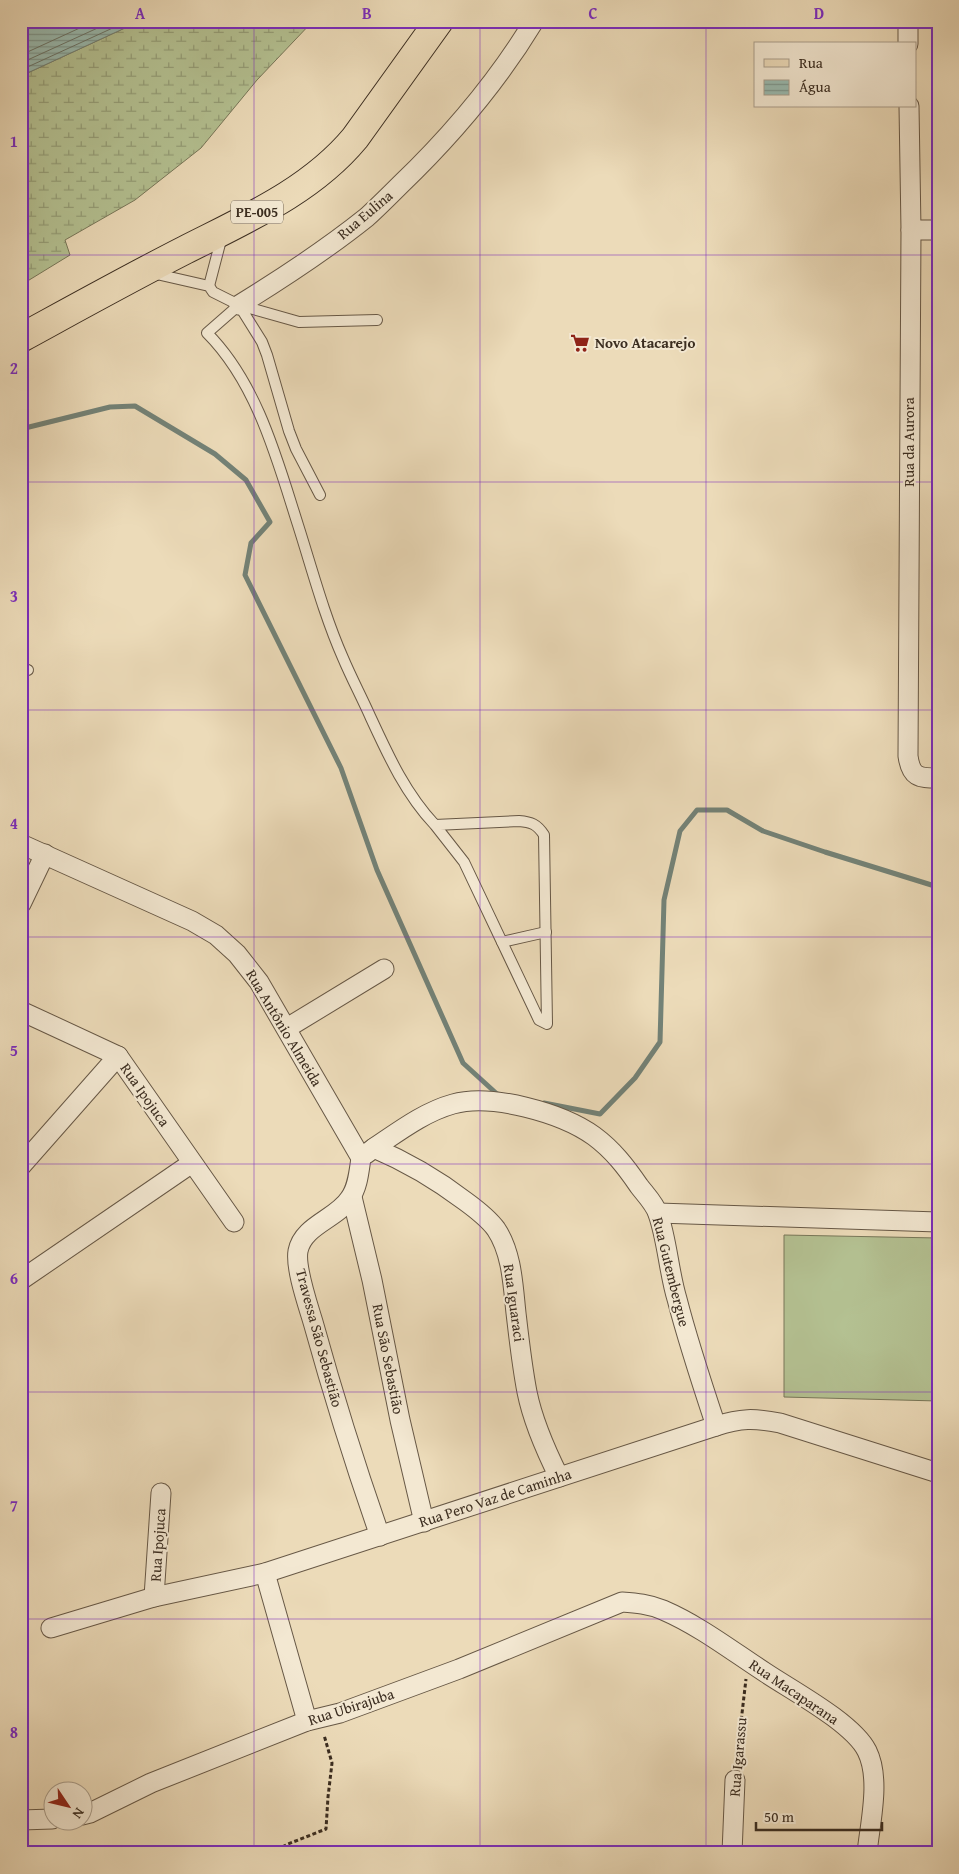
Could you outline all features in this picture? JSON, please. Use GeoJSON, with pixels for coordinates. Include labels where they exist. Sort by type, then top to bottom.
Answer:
{"type":"FeatureCollection","features":[{"type":"Feature","properties":{"kind":"main road","name":"PE-005"},"geometry":{"type":"LineString","coordinates":[[21,338],[144,272],[224,232],[301,187],[321,173],[340,155],[439,21]]}},
{"type":"Feature","properties":{"kind":"street","name":"Rua Eulina"},"geometry":{"type":"LineString","coordinates":[[239,305],[288,275],[367,216],[421,164],[478,102],[516,51],[534,21]]}},
{"type":"Feature","properties":{"kind":"street"},"geometry":{"type":"LineString","coordinates":[[908,21],[908,42]]}},
{"type":"Feature","properties":{"kind":"street","name":"Rua da Aurora"},"geometry":{"type":"LineString","coordinates":[[909,108],[911,230],[909,764],[912,772],[917,776],[938,778]]}},
{"type":"Feature","properties":{"kind":"street"},"geometry":{"type":"LineString","coordinates":[[911,230],[938,230]]}},
{"type":"Feature","properties":{"kind":"street","name":"Rua Antônio Almeida"},"geometry":{"type":"LineString","coordinates":[[21,844],[192,921],[216,935],[237,954],[259,982],[367,1153]]}},
{"type":"Feature","properties":{"kind":"street"},"geometry":{"type":"LineString","coordinates":[[21,904],[45,854]]}},
{"type":"Feature","properties":{"kind":"street"},"geometry":{"type":"LineString","coordinates":[[287,1028],[384,970]]}},
{"type":"Feature","properties":{"kind":"street","name":"Rua Ipojuca"},"geometry":{"type":"LineString","coordinates":[[21,1011],[118,1056],[234,1222]]}},
{"type":"Feature","properties":{"kind":"street"},"geometry":{"type":"LineString","coordinates":[[21,1166],[118,1056]]}},
{"type":"Feature","properties":{"kind":"street","name":"Rua Gutembergue"},"geometry":{"type":"LineString","coordinates":[[367,1153],[425,1116],[452,1104],[465,1101],[509,1104],[561,1118],[592,1134],[624,1164],[658,1213],[676,1298],[716,1426]]}},
{"type":"Feature","properties":{"kind":"street"},"geometry":{"type":"LineString","coordinates":[[352,1197],[367,1153]]}},
{"type":"Feature","properties":{"kind":"street","name":"Rua Iguaraci"},"geometry":{"type":"LineString","coordinates":[[367,1153],[421,1170],[480,1212],[495,1228],[504,1244],[511,1266],[527,1392],[535,1424],[559,1477]]}},
{"type":"Feature","properties":{"kind":"street"},"geometry":{"type":"LineString","coordinates":[[21,1280],[192,1162]]}},
{"type":"Feature","properties":{"kind":"street","name":"Rua São Sebastião"},"geometry":{"type":"LineString","coordinates":[[352,1197],[372,1280],[400,1420],[424,1522]]}},
{"type":"Feature","properties":{"kind":"street","name":"Travessa São Sebastião"},"geometry":{"type":"LineString","coordinates":[[352,1197],[344,1206],[307,1234],[300,1244],[298,1256],[304,1289],[342,1423],[380,1536]]}},
{"type":"Feature","properties":{"kind":"street"},"geometry":{"type":"LineString","coordinates":[[658,1213],[938,1222]]}},
{"type":"Feature","properties":{"kind":"street","name":"Rua Pero Vaz de Caminha"},"geometry":{"type":"LineString","coordinates":[[51,1628],[154,1597],[265,1572],[741,1419],[764,1420],[938,1473]]}},
{"type":"Feature","properties":{"kind":"street","name":"Rua Ipojuca"},"geometry":{"type":"LineString","coordinates":[[154,1597],[161,1493]]}},
{"type":"Feature","properties":{"kind":"street"},"geometry":{"type":"LineString","coordinates":[[265,1572],[314,1719]]}},
{"type":"Feature","properties":{"kind":"street","name":"Rua Ubirajuba"},"geometry":{"type":"LineString","coordinates":[[92,1812],[151,1784],[314,1719],[340,1713],[459,1669],[622,1602]]}},
{"type":"Feature","properties":{"kind":"street","name":"Rua Macaparana"},"geometry":{"type":"LineString","coordinates":[[622,1602],[650,1605],[671,1613],[721,1641],[848,1729],[858,1738],[867,1752],[872,1773],[873,1807],[867,1853]]}},
{"type":"Feature","properties":{"kind":"street","name":"Rua Igarassu"},"geometry":{"type":"LineString","coordinates":[[732,1853],[735,1780]]}},
{"type":"Feature","properties":{"kind":"street"},"geometry":{"type":"LineString","coordinates":[[21,1820],[42,1819]]}},
{"type":"Feature","properties":{"kind":"lane"},"geometry":{"type":"LineString","coordinates":[[209,286],[224,232]]}},
{"type":"Feature","properties":{"kind":"lane"},"geometry":{"type":"LineString","coordinates":[[144,272],[209,286],[213,292],[239,305],[298,322],[377,320]]}},
{"type":"Feature","properties":{"kind":"lane"},"geometry":{"type":"LineString","coordinates":[[239,305],[268,355],[296,449],[320,495]]}},
{"type":"Feature","properties":{"kind":"lane"},"geometry":{"type":"LineString","coordinates":[[239,305],[206,333],[222,348],[237,369],[257,408],[283,477],[342,656],[393,767],[419,808],[464,862],[539,1020],[548,1024],[544,835],[532,822],[435,825]]}},
{"type":"Feature","properties":{"kind":"lane"},"geometry":{"type":"LineString","coordinates":[[502,942],[546,932]]}},
{"type":"Feature","properties":{"kind":"path","name":"Rua Igarassu"},"geometry":{"type":"LineString","coordinates":[[735,1780],[748,1661]]}},
{"type":"Feature","properties":{"kind":"path"},"geometry":{"type":"LineString","coordinates":[[271,1853],[326,1829],[332,1763],[314,1719]]}},
{"type":"Feature","properties":{"kind":"green space"},"geometry":{"type":"Polygon","coordinates":[[[140,21],[313,21],[257,80],[201,148],[135,200],[65,240],[70,255],[21,285],[21,76],[140,21]]]}},
{"type":"Feature","properties":{"kind":"green space"},"geometry":{"type":"Polygon","coordinates":[[[784,1235],[938,1238],[938,1401],[784,1397],[784,1235]]]}},
{"type":"Feature","properties":{"kind":"water"},"geometry":{"type":"Polygon","coordinates":[[[21,21],[140,21],[21,76],[21,21]]]}},
{"type":"Feature","properties":{"kind":"waterway"},"geometry":{"type":"LineString","coordinates":[[21,429],[110,407],[135,406],[215,454],[246,480],[270,522],[251,543],[245,575],[341,768],[377,870],[463,1063],[497,1094],[501,1095]]}},
{"type":"Feature","properties":{"kind":"waterway"},"geometry":{"type":"LineString","coordinates":[[544,1103],[600,1114],[635,1078],[660,1042],[664,900],[680,831],[697,810],[727,810],[763,831],[938,887]]}},
{"type":"Feature","properties":{"kind":"place","name":"Novo Atacarejo"},"geometry":{"type":"Point","coordinates":[580,343]}}]}
